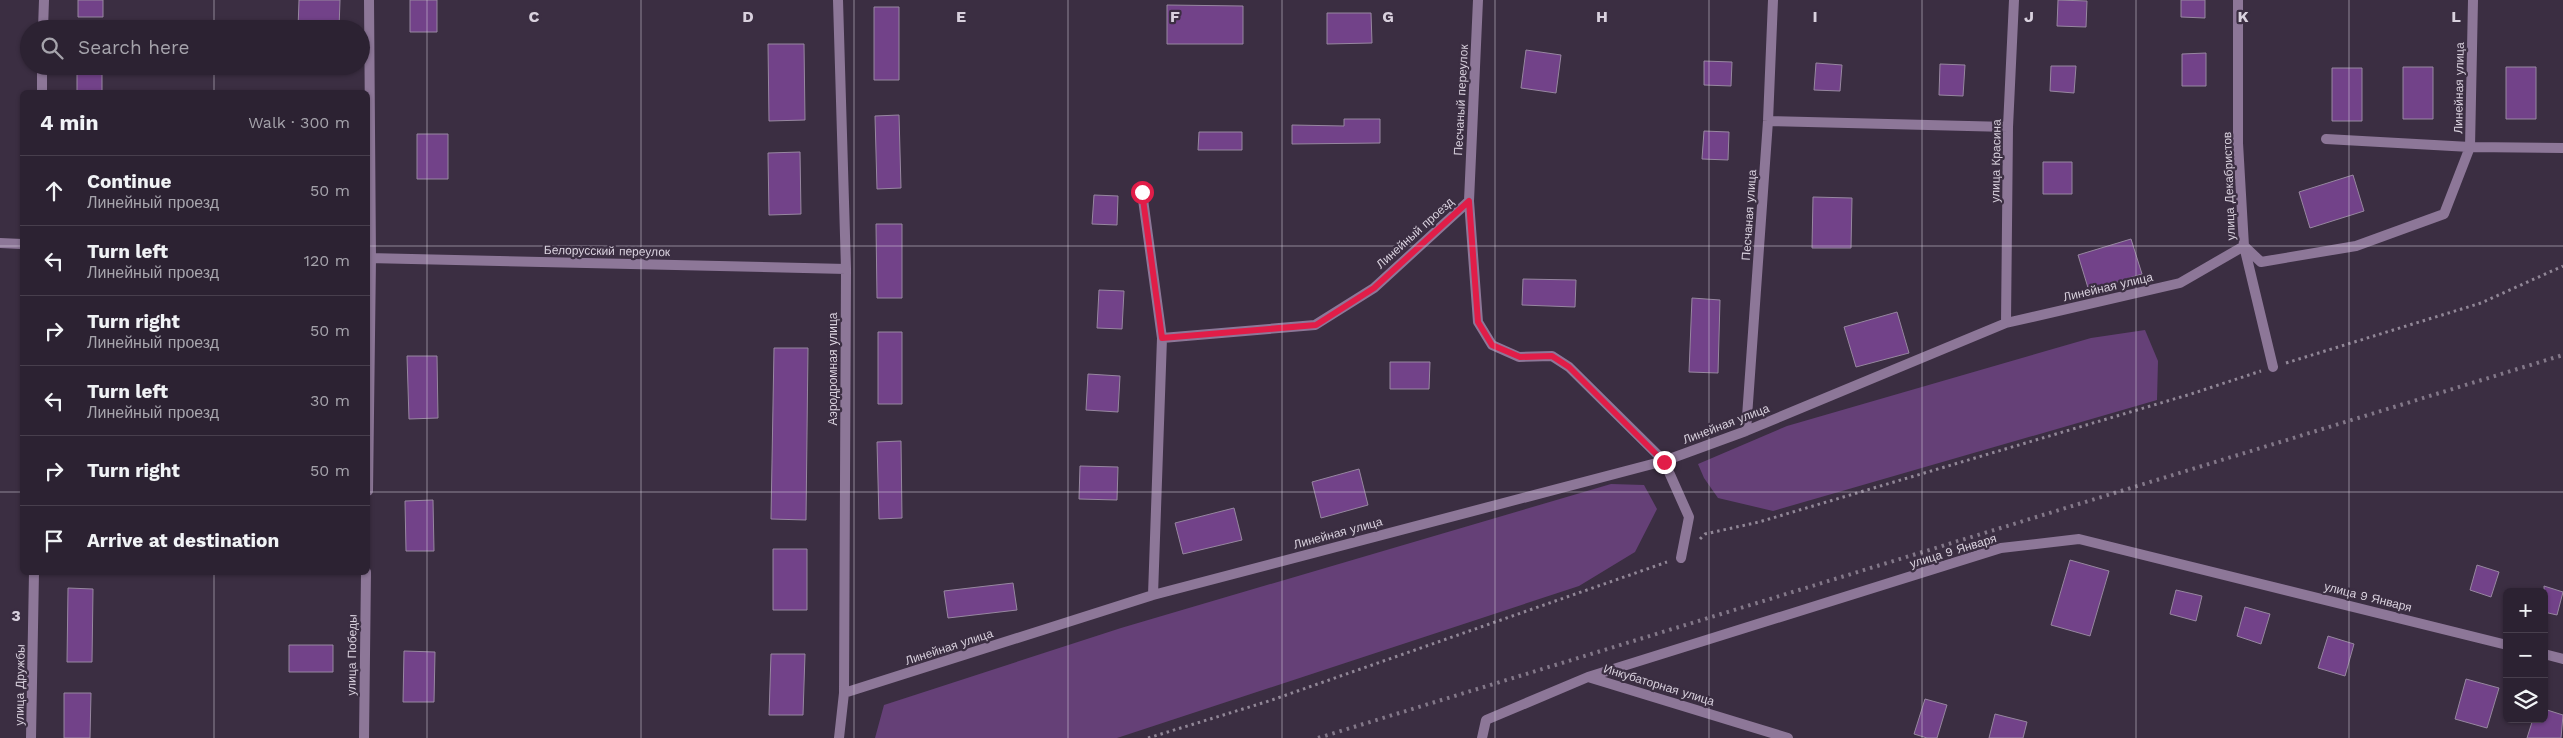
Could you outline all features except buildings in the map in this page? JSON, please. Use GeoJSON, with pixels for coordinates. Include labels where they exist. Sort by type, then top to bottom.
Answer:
{"type":"FeatureCollection","features":[{"type":"Feature","properties":{"kind":"street"},"geometry":{"type":"LineString","coordinates":[[43,20],[44,0]]}},
{"type":"Feature","properties":{"kind":"street"},"geometry":{"type":"LineString","coordinates":[[368,0],[368,20]]}},
{"type":"Feature","properties":{"kind":"street","name":"Аэродромная улица"},"geometry":{"type":"LineString","coordinates":[[838,0],[846,269],[844,693],[839,738]]}},
{"type":"Feature","properties":{"kind":"street","name":"Песчаный переулок"},"geometry":{"type":"LineString","coordinates":[[1469,201],[1478,0]]}},
{"type":"Feature","properties":{"kind":"street","name":"Песчаная улица"},"geometry":{"type":"LineString","coordinates":[[1746,431],[1768,121],[1773,0]]}},
{"type":"Feature","properties":{"kind":"street","name":"улица Красина"},"geometry":{"type":"LineString","coordinates":[[2006,323],[2008,127],[2014,0]]}},
{"type":"Feature","properties":{"kind":"street","name":"улица Декабристов"},"geometry":{"type":"LineString","coordinates":[[2238,0],[2238,143],[2244,246],[2273,368]]}},
{"type":"Feature","properties":{"kind":"street","name":"Линейная улица"},"geometry":{"type":"LineString","coordinates":[[844,693],[1153,595],[1664,462],[1746,431],[2006,323],[2180,283],[2244,246],[2261,262],[2356,246],[2444,214],[2470,147],[2473,0]]}},
{"type":"Feature","properties":{"kind":"street"},"geometry":{"type":"LineString","coordinates":[[42,75],[42,90]]}},
{"type":"Feature","properties":{"kind":"street"},"geometry":{"type":"LineString","coordinates":[[368,75],[368,90]]}},
{"type":"Feature","properties":{"kind":"street"},"geometry":{"type":"LineString","coordinates":[[1768,121],[2008,127]]}},
{"type":"Feature","properties":{"kind":"street"},"geometry":{"type":"LineString","coordinates":[[2326,139],[2470,147]]}},
{"type":"Feature","properties":{"kind":"street","name":"Линейная улица"},"geometry":{"type":"LineString","coordinates":[[2470,147],[2563,148]]}},
{"type":"Feature","properties":{"kind":"street"},"geometry":{"type":"LineString","coordinates":[[1142,192],[1162,338],[1153,595]]}},
{"type":"Feature","properties":{"kind":"street","name":"Линейный проезд"},"geometry":{"type":"LineString","coordinates":[[1162,338],[1316,325],[1374,288],[1469,201]]}},
{"type":"Feature","properties":{"kind":"street","name":"Линейный проезд"},"geometry":{"type":"LineString","coordinates":[[1469,201],[1478,322],[1492,345],[1520,357],[1552,356],[1569,367],[1664,462]]}},
{"type":"Feature","properties":{"kind":"street"},"geometry":{"type":"LineString","coordinates":[[0,242],[20,244]]}},
{"type":"Feature","properties":{"kind":"street","name":"Белорусский переулок"},"geometry":{"type":"LineString","coordinates":[[370,258],[846,269]]}},
{"type":"Feature","properties":{"kind":"street"},"geometry":{"type":"LineString","coordinates":[[1664,462],[1689,517],[1681,558]]}},
{"type":"Feature","properties":{"kind":"street","name":"улица 9 Января"},"geometry":{"type":"LineString","coordinates":[[1588,677],[2001,548],[2079,539],[2503,644]]}},
{"type":"Feature","properties":{"kind":"street","name":"улица Дружбы"},"geometry":{"type":"LineString","coordinates":[[31,738],[34,575]]}},
{"type":"Feature","properties":{"kind":"street","name":"улица Победы"},"geometry":{"type":"LineString","coordinates":[[364,738],[366,575]]}},
{"type":"Feature","properties":{"kind":"street"},"geometry":{"type":"LineString","coordinates":[[2548,655],[2563,659]]}},
{"type":"Feature","properties":{"kind":"street","name":"Инкубаторная улица"},"geometry":{"type":"LineString","coordinates":[[1482,738],[1486,720],[1588,677],[1788,738]]}},
{"type":"Feature","properties":{"kind":"path"},"geometry":{"type":"LineString","coordinates":[[1699,540],[1705,534],[1768,519],[2191,394],[2481,303],[2563,266]]}},
{"type":"Feature","properties":{"kind":"path"},"geometry":{"type":"LineString","coordinates":[[1148,738],[1269,701],[1681,558]]}},
{"type":"Feature","properties":{"kind":"shaded area"},"geometry":{"type":"Polygon","coordinates":[[[2145,330],[2158,361],[2157,400],[1773,511],[1718,498],[1704,478],[1698,464],[1787,426],[2091,338],[2145,330]]]}},
{"type":"Feature","properties":{"kind":"shaded area"},"geometry":{"type":"Polygon","coordinates":[[[1611,484],[1644,485],[1657,509],[1635,552],[1579,586],[1117,738],[875,738],[884,705],[1121,628],[1611,484]]]}},
{"type":"Feature","properties":{"kind":"railway"},"geometry":{"type":"LineString","coordinates":[[1318,738],[2563,355]]}},
{"type":"Feature","properties":{"kind":"route"},"geometry":{"type":"LineString","coordinates":[[1142,192],[1162,338],[1316,325],[1374,288],[1469,201],[1478,322],[1492,345],[1520,357],[1552,356],[1569,367],[1664,462]]}}]}
